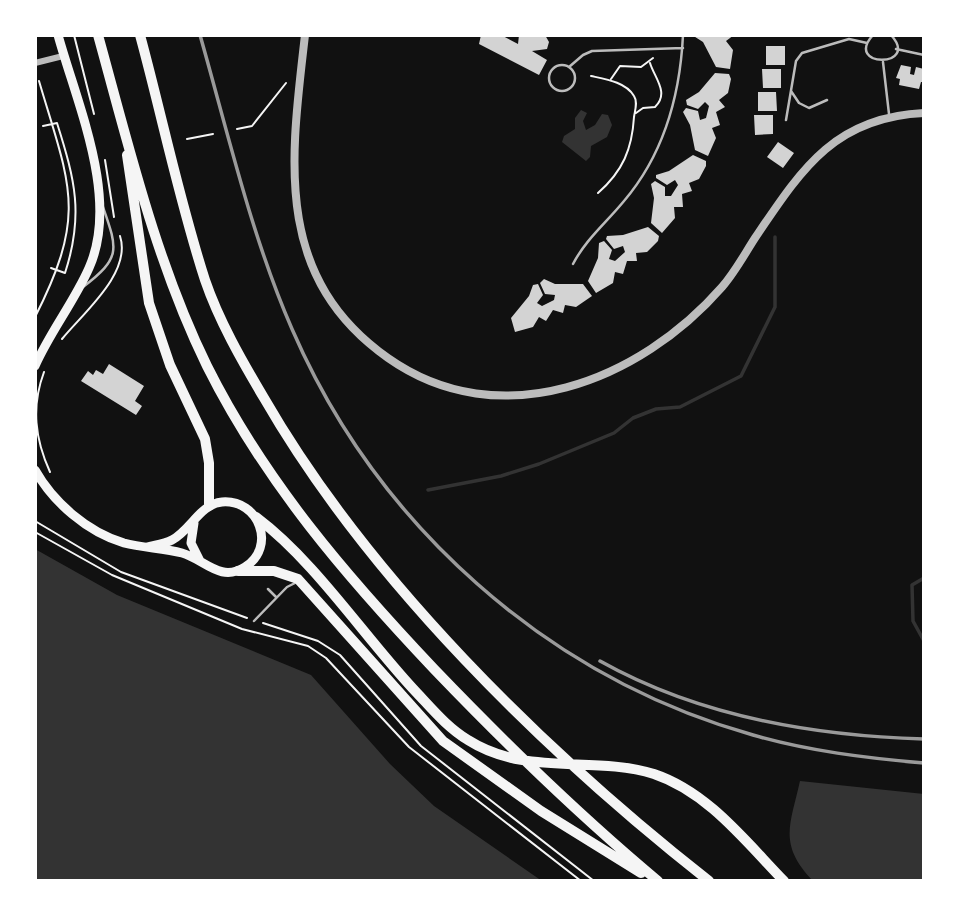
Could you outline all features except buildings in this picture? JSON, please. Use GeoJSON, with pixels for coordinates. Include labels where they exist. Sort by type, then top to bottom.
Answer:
{"type":"FeatureCollection","features":[{"type":"Feature","properties":{"kind":"highway"},"geometry":{"type":"LineString","coordinates":[[98,35],[154,233],[188,323],[229,407],[282,491],[354,582],[494,733],[657,881]]}},
{"type":"Feature","properties":{"kind":"highway"},"geometry":{"type":"LineString","coordinates":[[140,35],[205,279],[242,359],[303,461],[372,554],[510,704],[621,808],[709,881]]}},
{"type":"Feature","properties":{"kind":"highway"},"geometry":{"type":"LineString","coordinates":[[124,127],[135,225],[149,303],[170,365],[206,444],[209,506]]}},
{"type":"Feature","properties":{"kind":"highway"},"geometry":{"type":"LineString","coordinates":[[256,517],[292,548],[438,715],[466,739],[505,758],[545,765],[630,769],[677,784],[709,806],[784,881]]}},
{"type":"Feature","properties":{"kind":"highway"},"geometry":{"type":"LineString","coordinates":[[238,571],[284,573],[300,581],[443,741],[554,820],[657,881]]}},
{"type":"Feature","properties":{"kind":"main road"},"geometry":{"type":"LineString","coordinates":[[35,366],[77,292],[98,241],[101,200],[95,165],[58,35]]}},
{"type":"Feature","properties":{"kind":"main road"},"geometry":{"type":"LineString","coordinates":[[35,470],[59,502],[94,529],[116,540],[147,547],[180,553],[221,572],[238,571],[253,561],[259,553],[262,535],[256,517],[234,502],[209,506],[194,523],[170,541],[147,547]]}},
{"type":"Feature","properties":{"kind":"main road"},"geometry":{"type":"LineString","coordinates":[[194,523],[191,543],[200,561]]}},
{"type":"Feature","properties":{"kind":"street"},"geometry":{"type":"LineString","coordinates":[[306,35],[292,171],[299,228],[313,269],[345,319],[375,349],[416,374],[468,392],[519,396],[566,389],[637,358],[683,326],[721,288],[787,192],[821,150],[854,127],[889,116],[924,113]]}},
{"type":"Feature","properties":{"kind":"street"},"geometry":{"type":"LineString","coordinates":[[35,63],[64,57]]}},
{"type":"Feature","properties":{"kind":"lane"},"geometry":{"type":"LineString","coordinates":[[573,264],[586,242],[626,199],[649,165],[674,105],[683,35]]}},
{"type":"Feature","properties":{"kind":"lane"},"geometry":{"type":"LineString","coordinates":[[873,35],[867,43],[870,57],[883,62],[892,58],[897,49]]}},
{"type":"Feature","properties":{"kind":"lane"},"geometry":{"type":"LineString","coordinates":[[891,35],[897,49]]}},
{"type":"Feature","properties":{"kind":"lane"},"geometry":{"type":"LineString","coordinates":[[786,120],[796,61],[802,53],[849,39],[867,43]]}},
{"type":"Feature","properties":{"kind":"lane"},"geometry":{"type":"LineString","coordinates":[[569,67],[592,51],[682,48]]}},
{"type":"Feature","properties":{"kind":"lane"},"geometry":{"type":"LineString","coordinates":[[897,49],[924,55]]}},
{"type":"Feature","properties":{"kind":"lane"},"geometry":{"type":"LineString","coordinates":[[883,62],[889,116]]}},
{"type":"Feature","properties":{"kind":"lane"},"geometry":{"type":"LineString","coordinates":[[561,65],[569,67],[575,79],[571,87],[563,91],[555,89],[549,77],[553,69],[561,65]]}},
{"type":"Feature","properties":{"kind":"lane"},"geometry":{"type":"LineString","coordinates":[[791,90],[799,103],[808,108],[827,100]]}},
{"type":"Feature","properties":{"kind":"lane"},"geometry":{"type":"LineString","coordinates":[[77,292],[102,272],[111,259],[115,244],[101,200]]}},
{"type":"Feature","properties":{"kind":"lane"},"geometry":{"type":"LineString","coordinates":[[254,621],[289,586],[300,581]]}},
{"type":"Feature","properties":{"kind":"lane"},"geometry":{"type":"LineString","coordinates":[[268,589],[277,598]]}},
{"type":"Feature","properties":{"kind":"path"},"geometry":{"type":"LineString","coordinates":[[611,80],[620,66],[641,67],[650,63],[653,58]]}},
{"type":"Feature","properties":{"kind":"path"},"geometry":{"type":"LineString","coordinates":[[634,117],[639,110],[654,107],[660,100],[661,84],[650,63]]}},
{"type":"Feature","properties":{"kind":"path"},"geometry":{"type":"LineString","coordinates":[[591,76],[611,80],[633,93],[634,117],[625,159],[614,178],[598,193]]}},
{"type":"Feature","properties":{"kind":"path"},"geometry":{"type":"LineString","coordinates":[[35,317],[58,271],[68,234],[71,197],[39,81]]}},
{"type":"Feature","properties":{"kind":"path"},"geometry":{"type":"LineString","coordinates":[[237,129],[252,125],[286,83]]}},
{"type":"Feature","properties":{"kind":"path"},"geometry":{"type":"LineString","coordinates":[[43,126],[57,123],[77,199],[75,238],[65,274],[51,268]]}},
{"type":"Feature","properties":{"kind":"path"},"geometry":{"type":"LineString","coordinates":[[187,139],[213,134]]}},
{"type":"Feature","properties":{"kind":"path"},"geometry":{"type":"LineString","coordinates":[[35,521],[121,572],[254,621],[318,640],[340,655],[421,746],[594,881]]}},
{"type":"Feature","properties":{"kind":"path"},"geometry":{"type":"LineString","coordinates":[[35,532],[112,575],[242,629],[308,646],[326,658],[409,747],[581,881]]}},
{"type":"Feature","properties":{"kind":"shaded area"},"geometry":{"type":"Polygon","coordinates":[[[581,110],[587,113],[583,121],[586,130],[595,125],[602,114],[608,115],[612,125],[607,137],[591,146],[590,157],[586,161],[562,142],[564,136],[575,129],[575,118],[581,110]]]}},
{"type":"Feature","properties":{"kind":"shaded area"},"geometry":{"type":"Polygon","coordinates":[[[35,549],[117,595],[311,675],[390,764],[434,806],[542,881],[35,881],[35,549]]]}},
{"type":"Feature","properties":{"kind":"shaded area"},"geometry":{"type":"Polygon","coordinates":[[[800,781],[924,794],[924,881],[813,881],[802,868],[791,845],[790,823],[800,781]]]}},
{"type":"Feature","properties":{"kind":"waterway"},"geometry":{"type":"LineString","coordinates":[[428,490],[501,476],[539,464],[614,433],[633,418],[656,409],[680,407],[741,376],[775,307],[775,237]]}},
{"type":"Feature","properties":{"kind":"waterway"},"geometry":{"type":"LineString","coordinates":[[924,578],[912,585],[913,621],[924,641]]}},
{"type":"Feature","properties":{"kind":"railway"},"geometry":{"type":"LineString","coordinates":[[200,35],[252,221],[292,329],[328,400],[371,467],[421,528],[477,584],[539,633],[606,675],[678,709],[753,735],[816,750],[924,763]]}},
{"type":"Feature","properties":{"kind":"railway"},"geometry":{"type":"LineString","coordinates":[[600,661],[676,696],[758,720],[841,733],[924,739]]}}]}
